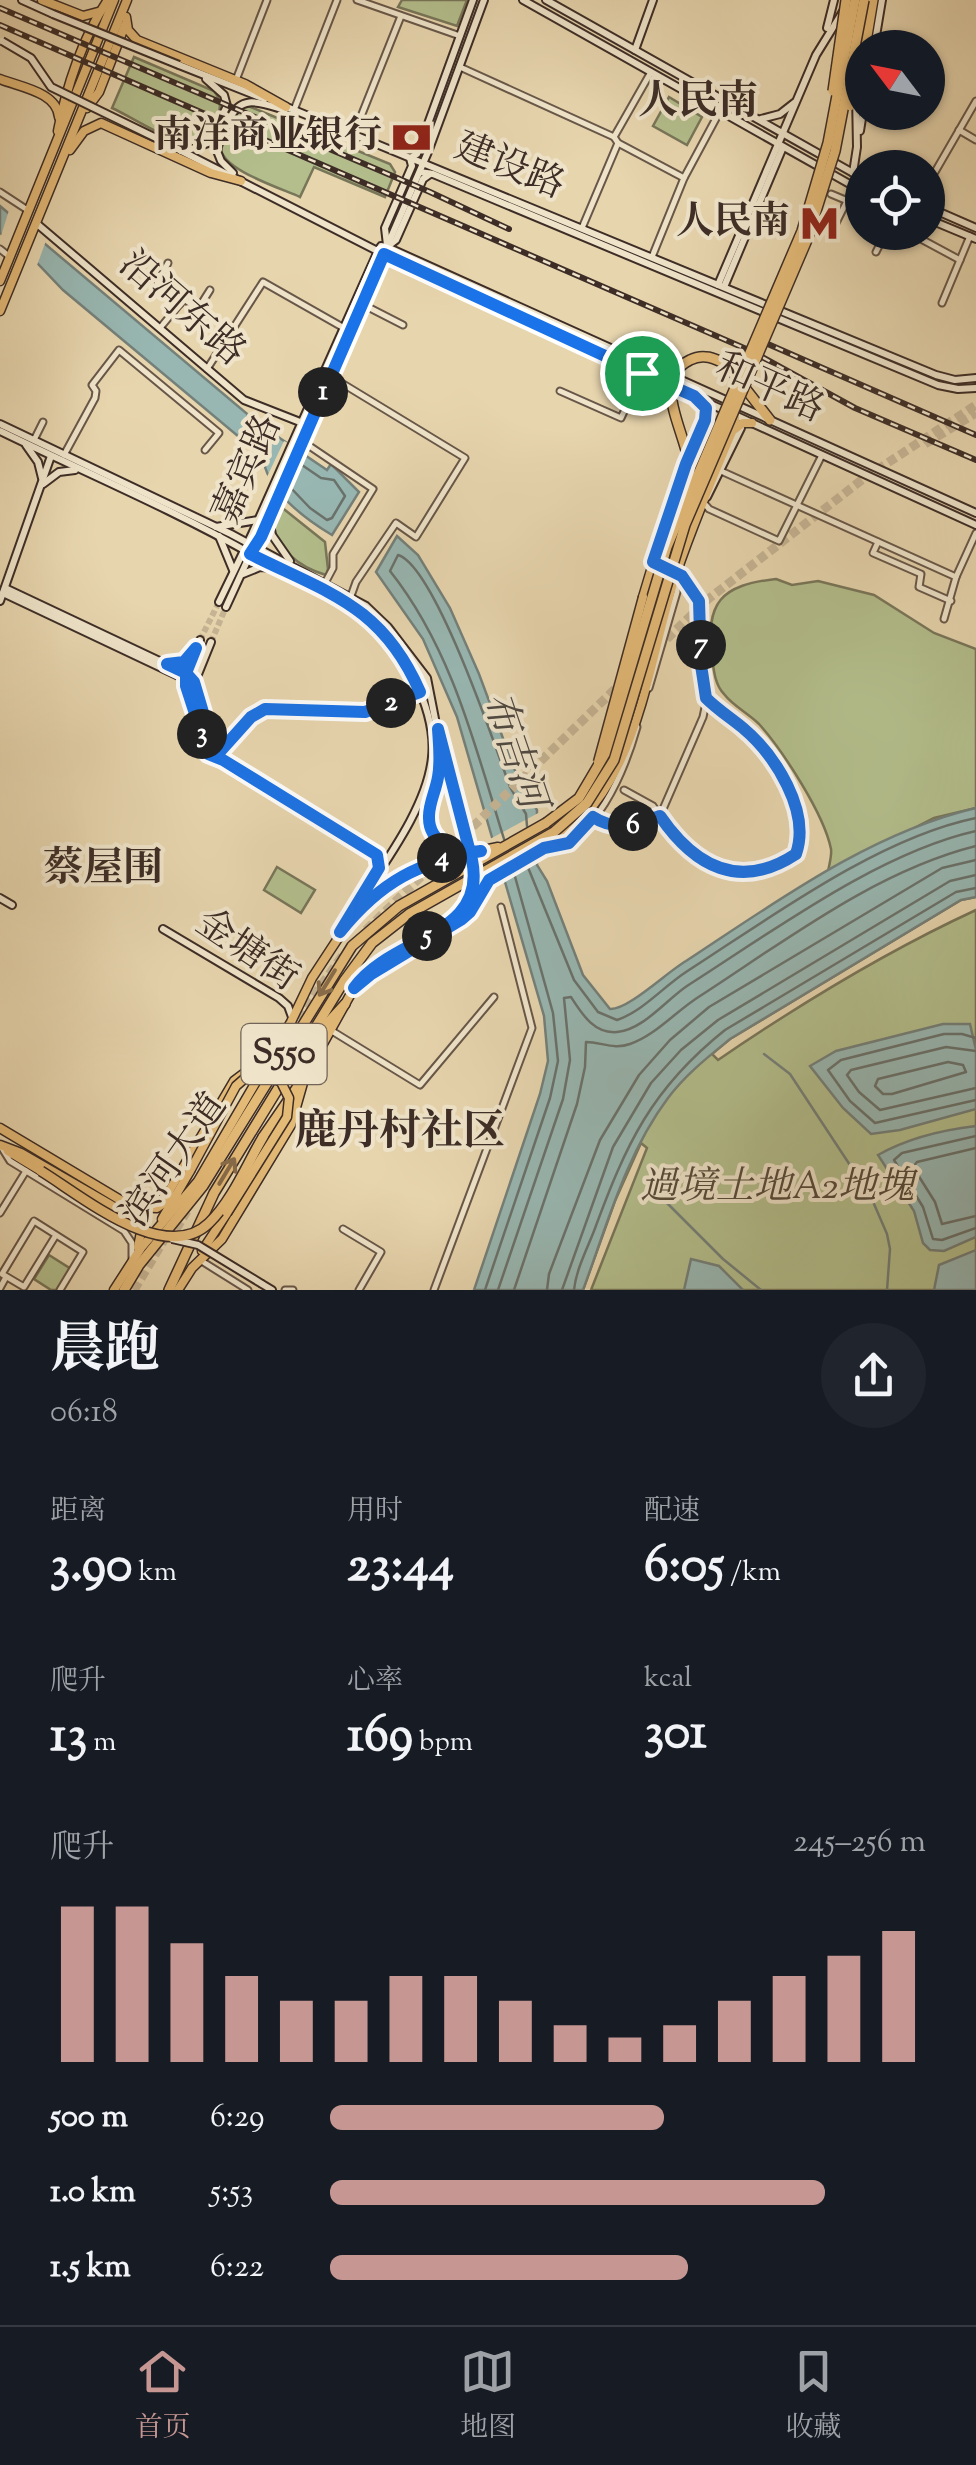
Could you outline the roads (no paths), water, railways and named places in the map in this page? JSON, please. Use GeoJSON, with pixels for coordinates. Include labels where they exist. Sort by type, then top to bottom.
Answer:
{"type":"FeatureCollection","features":[{"type":"Feature","properties":{"kind":"highway","name":"S550"},"geometry":{"type":"LineString","coordinates":[[482,855],[508,845],[571,806],[591,780],[610,740],[657,576],[683,506],[787,270],[815,192],[855,0]]}},
{"type":"Feature","properties":{"kind":"highway","name":"S550"},"geometry":{"type":"LineString","coordinates":[[487,875],[554,832],[587,803],[614,760],[677,547],[808,240],[835,152],[855,0]]}},
{"type":"Feature","properties":{"kind":"highway"},"geometry":{"type":"LineString","coordinates":[[867,30],[873,0]]}},
{"type":"Feature","properties":{"kind":"highway"},"geometry":{"type":"LineString","coordinates":[[835,152],[845,117]]}},
{"type":"Feature","properties":{"kind":"highway"},"geometry":{"type":"LineString","coordinates":[[683,506],[692,469],[672,404],[671,383],[680,366],[698,357],[715,358],[727,365],[770,420]]}},
{"type":"Feature","properties":{"kind":"highway","name":"滨河大道"},"geometry":{"type":"LineString","coordinates":[[124,1290],[139,1265],[198,1195],[352,946],[399,906],[482,855]]}},
{"type":"Feature","properties":{"kind":"highway","name":"滨河大道"},"geometry":{"type":"LineString","coordinates":[[169,1290],[205,1208],[344,981],[372,944],[409,914],[463,883],[487,875]]}},
{"type":"Feature","properties":{"kind":"highway"},"geometry":{"type":"LineString","coordinates":[[300,1052],[345,1004]]}},
{"type":"Feature","properties":{"kind":"highway"},"geometry":{"type":"LineString","coordinates":[[273,1120],[294,1064]]}},
{"type":"Feature","properties":{"kind":"highway"},"geometry":{"type":"LineString","coordinates":[[41,1171],[140,1230],[171,1238],[196,1232],[208,1224],[305,1076]]}},
{"type":"Feature","properties":{"kind":"main road","name":"建设路"},"geometry":{"type":"LineString","coordinates":[[22,0],[936,375],[955,380],[976,378]]}},
{"type":"Feature","properties":{"kind":"main road"},"geometry":{"type":"LineString","coordinates":[[42,0],[83,16],[93,16],[111,0]]}},
{"type":"Feature","properties":{"kind":"main road"},"geometry":{"type":"LineString","coordinates":[[0,281],[111,0]]}},
{"type":"Feature","properties":{"kind":"main road"},"geometry":{"type":"LineString","coordinates":[[76,124],[99,92],[126,17],[128,0]]}},
{"type":"Feature","properties":{"kind":"main road"},"geometry":{"type":"LineString","coordinates":[[0,311],[128,0]]}},
{"type":"Feature","properties":{"kind":"main road","name":"嘉宾路"},"geometry":{"type":"LineString","coordinates":[[249,548],[269,518],[362,304],[383,251],[385,228],[412,166],[410,158],[417,154],[472,0]]}},
{"type":"Feature","properties":{"kind":"main road","name":"嘉宾路"},"geometry":{"type":"LineString","coordinates":[[223,604],[300,422],[421,176],[484,0]]}},
{"type":"Feature","properties":{"kind":"main road"},"geometry":{"type":"LineString","coordinates":[[523,0],[845,181]]}},
{"type":"Feature","properties":{"kind":"main road"},"geometry":{"type":"LineString","coordinates":[[546,0],[845,168]]}},
{"type":"Feature","properties":{"kind":"main road"},"geometry":{"type":"LineString","coordinates":[[635,50],[653,0]]}},
{"type":"Feature","properties":{"kind":"main road"},"geometry":{"type":"LineString","coordinates":[[721,286],[781,145],[834,0]]}},
{"type":"Feature","properties":{"kind":"main road"},"geometry":{"type":"LineString","coordinates":[[816,55],[855,0]]}},
{"type":"Feature","properties":{"kind":"main road"},"geometry":{"type":"LineString","coordinates":[[855,0],[857,147]]}},
{"type":"Feature","properties":{"kind":"main road"},"geometry":{"type":"LineString","coordinates":[[877,30],[882,0]]}},
{"type":"Feature","properties":{"kind":"main road"},"geometry":{"type":"LineString","coordinates":[[53,154],[60,121],[102,10]]}},
{"type":"Feature","properties":{"kind":"main road"},"geometry":{"type":"LineString","coordinates":[[126,17],[128,30],[137,40],[236,80],[290,109]]}},
{"type":"Feature","properties":{"kind":"main road","name":"和平路"},"geometry":{"type":"LineString","coordinates":[[1,41],[31,58],[51,88],[383,251],[976,525]]}},
{"type":"Feature","properties":{"kind":"main road"},"geometry":{"type":"LineString","coordinates":[[180,150],[194,150],[208,143],[228,106],[221,91],[198,73]]}},
{"type":"Feature","properties":{"kind":"main road"},"geometry":{"type":"LineString","coordinates":[[0,79],[48,98],[59,109],[60,121]]}},
{"type":"Feature","properties":{"kind":"main road"},"geometry":{"type":"LineString","coordinates":[[756,118],[778,115],[798,98]]}},
{"type":"Feature","properties":{"kind":"main road"},"geometry":{"type":"LineString","coordinates":[[241,181],[223,164],[217,151],[238,106],[252,102],[306,115]]}},
{"type":"Feature","properties":{"kind":"main road"},"geometry":{"type":"LineString","coordinates":[[56,176],[78,137],[101,123],[210,173],[241,181]]}},
{"type":"Feature","properties":{"kind":"main road"},"geometry":{"type":"LineString","coordinates":[[857,150],[860,130]]}},
{"type":"Feature","properties":{"kind":"main road"},"geometry":{"type":"LineString","coordinates":[[759,133],[769,146],[769,166]]}},
{"type":"Feature","properties":{"kind":"main road"},"geometry":{"type":"LineString","coordinates":[[721,286],[781,145]]}},
{"type":"Feature","properties":{"kind":"main road","name":"建设路"},"geometry":{"type":"LineString","coordinates":[[421,176],[433,174],[938,384],[976,388]]}},
{"type":"Feature","properties":{"kind":"main road"},"geometry":{"type":"LineString","coordinates":[[945,214],[976,228]]}},
{"type":"Feature","properties":{"kind":"main road","name":"沿河东路"},"geometry":{"type":"LineString","coordinates":[[35,225],[248,402],[300,422]]}},
{"type":"Feature","properties":{"kind":"main road"},"geometry":{"type":"LineString","coordinates":[[945,226],[973,238]]}},
{"type":"Feature","properties":{"kind":"main road","name":"和平路"},"geometry":{"type":"LineString","coordinates":[[383,251],[976,514]]}},
{"type":"Feature","properties":{"kind":"main road"},"geometry":{"type":"LineString","coordinates":[[668,516],[710,420],[704,405],[694,396]]}},
{"type":"Feature","properties":{"kind":"main road"},"geometry":{"type":"LineString","coordinates":[[354,988],[462,919],[470,912],[487,875],[542,850],[584,822],[606,789],[620,762],[677,572],[732,433],[737,416],[732,403]]}},
{"type":"Feature","properties":{"kind":"main road"},"geometry":{"type":"LineString","coordinates":[[591,780],[653,562],[706,416],[704,405]]}},
{"type":"Feature","properties":{"kind":"main road"},"geometry":{"type":"LineString","coordinates":[[732,433],[743,423],[752,423]]}},
{"type":"Feature","properties":{"kind":"main road"},"geometry":{"type":"LineString","coordinates":[[704,502],[740,429],[752,423]]}},
{"type":"Feature","properties":{"kind":"main road"},"geometry":{"type":"LineString","coordinates":[[0,428],[34,440],[217,531],[347,601],[368,616],[391,641],[420,692],[430,729],[432,758],[420,798],[198,1181],[132,1260],[114,1290]]}},
{"type":"Feature","properties":{"kind":"main road"},"geometry":{"type":"LineString","coordinates":[[0,428],[80,470],[217,531],[236,576],[257,568],[281,568]]}},
{"type":"Feature","properties":{"kind":"main road"},"geometry":{"type":"LineString","coordinates":[[705,436],[720,429],[726,435],[726,446]]}},
{"type":"Feature","properties":{"kind":"main road"},"geometry":{"type":"LineString","coordinates":[[24,443],[40,467],[40,490]]}},
{"type":"Feature","properties":{"kind":"main road"},"geometry":{"type":"LineString","coordinates":[[2,594],[52,456]]}},
{"type":"Feature","properties":{"kind":"main road"},"geometry":{"type":"LineString","coordinates":[[40,490],[48,478],[59,472],[80,470]]}},
{"type":"Feature","properties":{"kind":"main road"},"geometry":{"type":"LineString","coordinates":[[686,477],[687,487],[694,492],[702,493],[708,487]]}},
{"type":"Feature","properties":{"kind":"main road"},"geometry":{"type":"LineString","coordinates":[[269,518],[282,552],[302,570]]}},
{"type":"Feature","properties":{"kind":"main road"},"geometry":{"type":"LineString","coordinates":[[217,531],[259,519]]}},
{"type":"Feature","properties":{"kind":"main road"},"geometry":{"type":"LineString","coordinates":[[192,1268],[222,1238],[291,1125],[305,1076],[354,988],[366,974],[460,915],[473,895],[474,871],[427,678],[382,620],[351,596],[249,548]]}},
{"type":"Feature","properties":{"kind":"main road"},"geometry":{"type":"LineString","coordinates":[[2,594],[167,664],[190,679]]}},
{"type":"Feature","properties":{"kind":"main road"},"geometry":{"type":"LineString","coordinates":[[2,594],[190,679]]}},
{"type":"Feature","properties":{"kind":"main road"},"geometry":{"type":"LineString","coordinates":[[167,664],[184,662],[200,640]]}},
{"type":"Feature","properties":{"kind":"main road"},"geometry":{"type":"LineString","coordinates":[[190,679],[210,642]]}},
{"type":"Feature","properties":{"kind":"main road"},"geometry":{"type":"LineString","coordinates":[[196,648],[190,679],[212,755],[368,847],[377,855],[379,868]]}},
{"type":"Feature","properties":{"kind":"main road"},"geometry":{"type":"LineString","coordinates":[[438,729],[440,767],[429,811],[431,828],[450,847],[482,855]]}},
{"type":"Feature","properties":{"kind":"main road"},"geometry":{"type":"LineString","coordinates":[[368,847],[386,848],[394,844]]}},
{"type":"Feature","properties":{"kind":"main road"},"geometry":{"type":"LineString","coordinates":[[340,932],[364,905],[405,874],[436,860],[482,855]]}},
{"type":"Feature","properties":{"kind":"main road"},"geometry":{"type":"LineString","coordinates":[[0,898],[12,905]]}},
{"type":"Feature","properties":{"kind":"main road","name":"金塘街"},"geometry":{"type":"LineString","coordinates":[[164,930],[279,998],[290,1011],[291,1022]]}},
{"type":"Feature","properties":{"kind":"main road"},"geometry":{"type":"LineString","coordinates":[[143,1209],[158,1203],[168,1193],[234,1081],[278,1046]]}},
{"type":"Feature","properties":{"kind":"main road"},"geometry":{"type":"LineString","coordinates":[[151,1236],[240,1082],[260,1074],[281,1082],[289,1098],[286,1116],[178,1290]]}},
{"type":"Feature","properties":{"kind":"main road"},"geometry":{"type":"LineString","coordinates":[[0,1128],[126,1204],[157,1208],[178,1194]]}},
{"type":"Feature","properties":{"kind":"main road"},"geometry":{"type":"LineString","coordinates":[[0,1146],[24,1154],[135,1220],[141,1232],[132,1260]]}},
{"type":"Feature","properties":{"kind":"main road"},"geometry":{"type":"LineString","coordinates":[[0,1146],[41,1171]]}},
{"type":"Feature","properties":{"kind":"main road"},"geometry":{"type":"LineString","coordinates":[[171,1238],[198,1245],[272,1290]]}},
{"type":"Feature","properties":{"kind":"main road"},"geometry":{"type":"LineString","coordinates":[[209,1241],[222,1238]]}},
{"type":"Feature","properties":{"kind":"street"},"geometry":{"type":"LineString","coordinates":[[236,80],[267,0]]}},
{"type":"Feature","properties":{"kind":"street"},"geometry":{"type":"LineString","coordinates":[[290,109],[337,0]]}},
{"type":"Feature","properties":{"kind":"street"},"geometry":{"type":"LineString","coordinates":[[357,0],[460,36]]}},
{"type":"Feature","properties":{"kind":"street"},"geometry":{"type":"LineString","coordinates":[[354,135],[401,16]]}},
{"type":"Feature","properties":{"kind":"street"},"geometry":{"type":"LineString","coordinates":[[460,67],[616,140],[684,178]]}},
{"type":"Feature","properties":{"kind":"street"},"geometry":{"type":"LineString","coordinates":[[582,228],[616,140],[651,72]]}},
{"type":"Feature","properties":{"kind":"street"},"geometry":{"type":"LineString","coordinates":[[945,154],[976,101]]}},
{"type":"Feature","properties":{"kind":"street"},"geometry":{"type":"LineString","coordinates":[[652,257],[684,178],[720,111]]}},
{"type":"Feature","properties":{"kind":"street"},"geometry":{"type":"LineString","coordinates":[[959,130],[976,140]]}},
{"type":"Feature","properties":{"kind":"street"},"geometry":{"type":"LineString","coordinates":[[0,192],[27,215]]}},
{"type":"Feature","properties":{"kind":"street"},"geometry":{"type":"LineString","coordinates":[[830,194],[845,199]]}},
{"type":"Feature","properties":{"kind":"street"},"geometry":{"type":"LineString","coordinates":[[832,231],[845,204]]}},
{"type":"Feature","properties":{"kind":"street"},"geometry":{"type":"LineString","coordinates":[[942,303],[973,238]]}},
{"type":"Feature","properties":{"kind":"street"},"geometry":{"type":"LineString","coordinates":[[0,249],[11,254]]}},
{"type":"Feature","properties":{"kind":"street"},"geometry":{"type":"LineString","coordinates":[[941,250],[960,260]]}},
{"type":"Feature","properties":{"kind":"street"},"geometry":{"type":"LineString","coordinates":[[168,263],[157,284],[180,304]]}},
{"type":"Feature","properties":{"kind":"street"},"geometry":{"type":"LineString","coordinates":[[207,368],[263,282],[345,329]]}},
{"type":"Feature","properties":{"kind":"street"},"geometry":{"type":"LineString","coordinates":[[160,328],[184,299],[198,309],[210,290]]}},
{"type":"Feature","properties":{"kind":"street"},"geometry":{"type":"LineString","coordinates":[[362,304],[403,325]]}},
{"type":"Feature","properties":{"kind":"street"},"geometry":{"type":"LineString","coordinates":[[64,455],[95,398],[92,385],[118,350],[218,433],[204,450]]}},
{"type":"Feature","properties":{"kind":"street"},"geometry":{"type":"LineString","coordinates":[[560,391],[621,418],[642,373]]}},
{"type":"Feature","properties":{"kind":"street"},"geometry":{"type":"LineString","coordinates":[[330,376],[464,458],[416,537],[396,523],[356,582],[351,596]]}},
{"type":"Feature","properties":{"kind":"street"},"geometry":{"type":"LineString","coordinates":[[34,440],[43,422]]}},
{"type":"Feature","properties":{"kind":"street"},"geometry":{"type":"LineString","coordinates":[[301,445],[373,489],[334,554],[324,582]]}},
{"type":"Feature","properties":{"kind":"street"},"geometry":{"type":"LineString","coordinates":[[704,502],[709,508],[779,541],[822,455]]}},
{"type":"Feature","properties":{"kind":"street"},"geometry":{"type":"LineString","coordinates":[[721,471],[956,578]]}},
{"type":"Feature","properties":{"kind":"street"},"geometry":{"type":"LineString","coordinates":[[944,619],[956,578],[976,534]]}},
{"type":"Feature","properties":{"kind":"street"},"geometry":{"type":"LineString","coordinates":[[878,542],[873,553],[921,574],[919,587],[951,600]]}},
{"type":"Feature","properties":{"kind":"street"},"geometry":{"type":"LineString","coordinates":[[593,817],[604,824],[629,827],[660,816],[703,717],[706,698],[700,606],[688,582],[677,572],[653,562]]}},
{"type":"Feature","properties":{"kind":"street"},"geometry":{"type":"LineString","coordinates":[[584,822],[593,817],[617,783],[628,758],[670,620],[678,588],[677,572]]}},
{"type":"Feature","properties":{"kind":"street"},"geometry":{"type":"LineString","coordinates":[[212,755],[251,717],[265,709],[365,712],[420,692]]}},
{"type":"Feature","properties":{"kind":"street"},"geometry":{"type":"LineString","coordinates":[[624,790],[652,806],[680,846],[722,869],[751,873],[796,854],[800,829],[776,766],[760,744],[706,698]]}},
{"type":"Feature","properties":{"kind":"street"},"geometry":{"type":"LineString","coordinates":[[434,1290],[532,1028],[501,907]]}},
{"type":"Feature","properties":{"kind":"street"},"geometry":{"type":"LineString","coordinates":[[332,1031],[420,1086],[494,997]]}},
{"type":"Feature","properties":{"kind":"street"},"geometry":{"type":"LineString","coordinates":[[0,1146],[7,1158],[124,1231],[132,1243],[132,1260]]}},
{"type":"Feature","properties":{"kind":"street"},"geometry":{"type":"LineString","coordinates":[[0,1213],[26,1171]]}},
{"type":"Feature","properties":{"kind":"street"},"geometry":{"type":"LineString","coordinates":[[56,1235],[24,1288],[2,1274],[34,1222],[56,1235],[83,1252],[60,1290]]}},
{"type":"Feature","properties":{"kind":"street"},"geometry":{"type":"LineString","coordinates":[[342,1229],[382,1252],[358,1290]]}},
{"type":"Feature","properties":{"kind":"street"},"geometry":{"type":"LineString","coordinates":[[200,1260],[248,1290]]}},
{"type":"Feature","properties":{"kind":"street"},"geometry":{"type":"LineString","coordinates":[[0,1287],[6,1277]]}},
{"type":"Feature","properties":{"kind":"street"},"geometry":{"type":"LineString","coordinates":[[285,1290],[293,1290]]}},
{"type":"Feature","properties":{"kind":"water"},"geometry":{"type":"Polygon","coordinates":[[[0,206],[259,424],[327,470],[331,464],[359,492],[332,535],[279,492],[263,457],[0,233],[0,206]]]}},
{"type":"Feature","properties":{"kind":"water"},"geometry":{"type":"Polygon","coordinates":[[[397,536],[418,555],[450,608],[520,784],[537,810],[537,865],[547,881],[583,975],[610,1009],[637,997],[754,916],[861,852],[937,819],[976,808],[976,897],[961,900],[730,1039],[689,1074],[668,1098],[640,1142],[583,1290],[474,1290],[540,1094],[548,1061],[544,1016],[457,717],[423,639],[376,572],[397,536]]]}},
{"type":"Feature","properties":{"kind":"water"},"geometry":{"type":"Polygon","coordinates":[[[943,1024],[970,1024],[976,1050],[976,1109],[871,1134],[843,1108],[810,1066],[836,1051],[943,1024]]]}},
{"type":"Feature","properties":{"kind":"water"},"geometry":{"type":"Polygon","coordinates":[[[976,1126],[976,1237],[944,1251],[930,1250],[923,1243],[914,1211],[878,1155],[926,1136],[976,1126]]]}},
{"type":"Feature","properties":{"kind":"water"},"geometry":{"type":"Polygon","coordinates":[[[976,1250],[976,1290],[934,1290],[939,1265],[976,1250]]]}},
{"type":"Feature","properties":{"kind":"water"},"geometry":{"type":"Polygon","coordinates":[[[691,1259],[719,1266],[743,1290],[684,1290],[691,1259]]]}},
{"type":"Feature","properties":{"kind":"waterway"},"geometry":{"type":"LineString","coordinates":[[764,1054],[790,1074],[871,1197],[890,1249],[887,1290]]}},
{"type":"Feature","properties":{"kind":"waterway"},"geometry":{"type":"LineString","coordinates":[[653,1189],[723,1259],[761,1290]]}},
{"type":"Feature","properties":{"kind":"tunnel"},"geometry":{"type":"LineString","coordinates":[[366,930],[707,600],[863,479],[976,405]]}},
{"type":"Feature","properties":{"kind":"tunnel"},"geometry":{"type":"LineString","coordinates":[[925,444],[976,413]]}},
{"type":"Feature","properties":{"kind":"tunnel"},"geometry":{"type":"LineString","coordinates":[[200,640],[219,602]]}},
{"type":"Feature","properties":{"kind":"tunnel"},"geometry":{"type":"LineString","coordinates":[[211,642],[226,607]]}},
{"type":"Feature","properties":{"kind":"tunnel"},"geometry":{"type":"LineString","coordinates":[[290,1029],[345,952]]}},
{"type":"Feature","properties":{"kind":"tunnel"},"geometry":{"type":"LineString","coordinates":[[169,1241],[187,1211]]}},
{"type":"Feature","properties":{"kind":"tunnel"},"geometry":{"type":"LineString","coordinates":[[134,1290],[167,1235]]}},
{"type":"Feature","properties":{"kind":"railway"},"geometry":{"type":"LineString","coordinates":[[0,8],[509,229]]}},
{"type":"Feature","properties":{"kind":"railway"},"geometry":{"type":"LineString","coordinates":[[0,25],[751,351],[855,408],[976,460]]}},
{"type":"Feature","properties":{"kind":"railway"},"geometry":{"type":"LineString","coordinates":[[761,341],[976,435]]}},
{"type":"Feature","properties":{"kind":"place","name":"南洋商业银行"},"geometry":{"type":"Point","coordinates":[412,138]}},
{"type":"Feature","properties":{"kind":"place","name":"人民南"},"geometry":{"type":"Point","coordinates":[820,224]}},
{"type":"Feature","properties":{"kind":"district","name":"人民南"},"geometry":{"type":"Point","coordinates":[698,103]}},
{"type":"Feature","properties":{"kind":"district","name":"蔡屋围"},"geometry":{"type":"Point","coordinates":[103,870]}},
{"type":"Feature","properties":{"kind":"district","name":"鹿丹村社区"},"geometry":{"type":"Point","coordinates":[400,1134]}},
{"type":"Feature","properties":{"kind":"water label","name":"布吉河"},"geometry":{"type":"Point","coordinates":[512,751]}},
{"type":"Feature","properties":{"kind":"park label","name":"過境土地A2地塊"},"geometry":{"type":"Point","coordinates":[777,1189]}}]}
